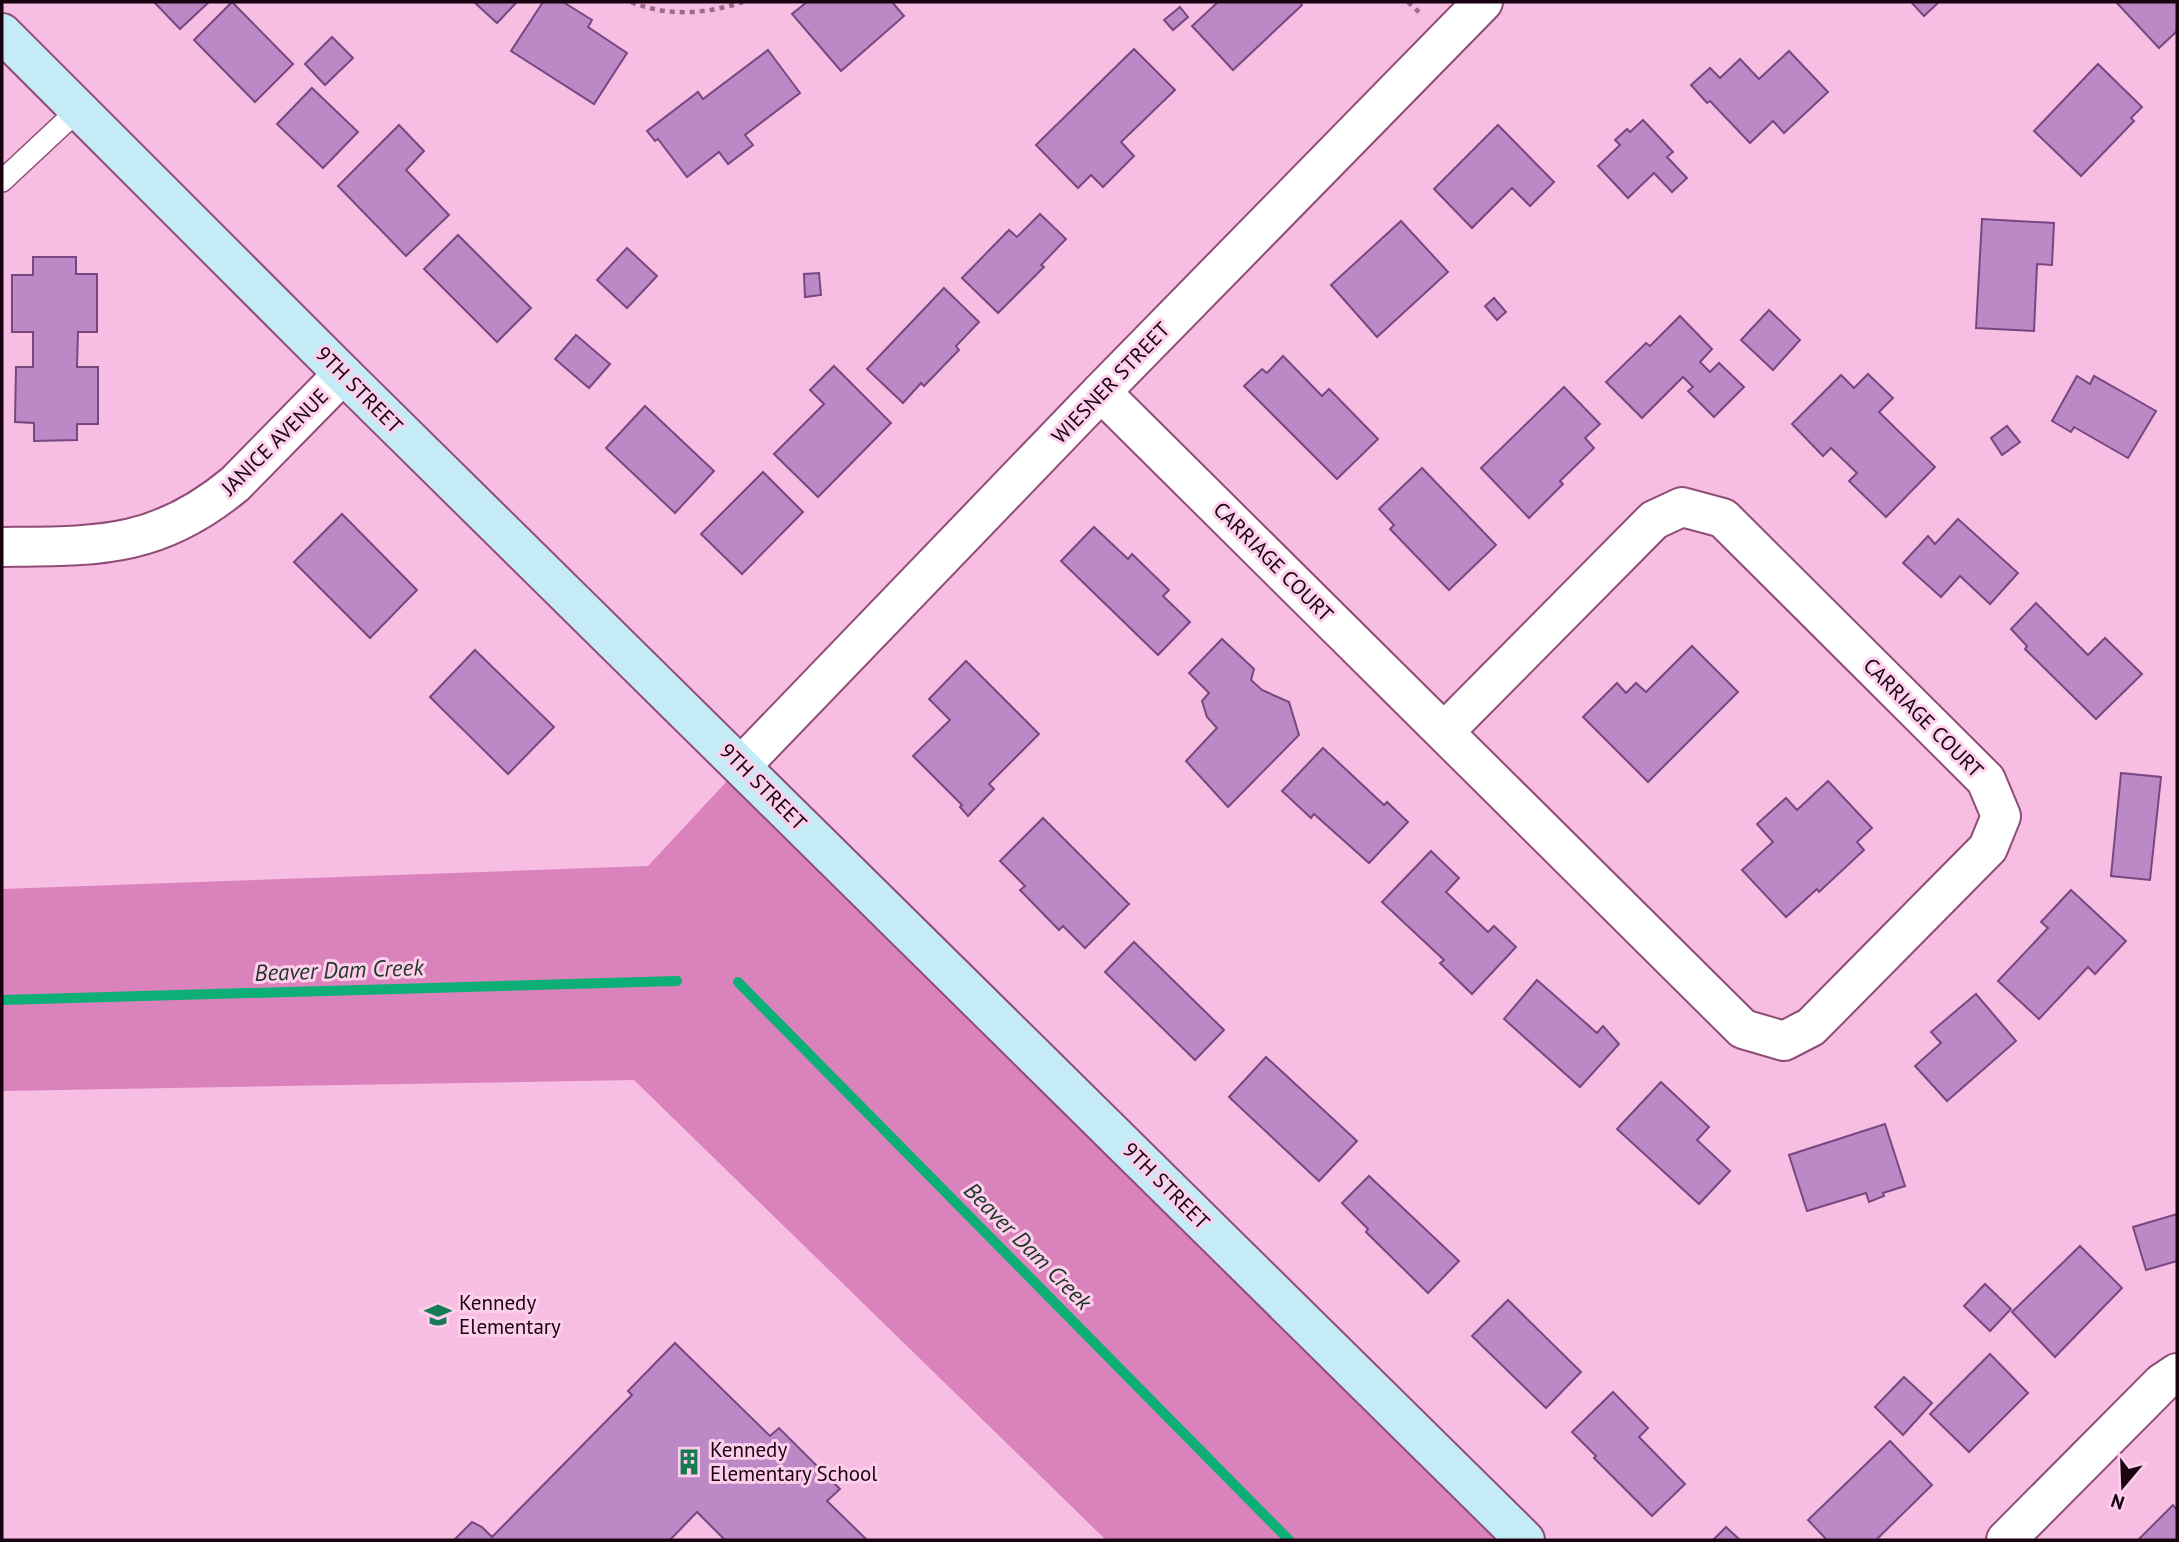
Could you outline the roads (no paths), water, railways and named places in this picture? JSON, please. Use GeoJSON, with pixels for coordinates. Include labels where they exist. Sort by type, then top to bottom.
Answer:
{"type":"FeatureCollection","features":[{"type":"Feature","properties":{"kind":"street","name":"WIESNER STREET"},"geometry":{"type":"LineString","coordinates":[[741,766],[1101,392],[1483,2]]}},
{"type":"Feature","properties":{"kind":"street","name":"9TH STREET"},"geometry":{"type":"LineString","coordinates":[[2,33],[343,374],[1525,1540]]}},
{"type":"Feature","properties":{"kind":"street","name":"JANICE AVENUE"},"geometry":{"type":"LineString","coordinates":[[2,547],[108,544],[131,540],[173,524],[218,498],[235,484],[343,374]]}},
{"type":"Feature","properties":{"kind":"street","name":"CARRIAGE COURT"},"geometry":{"type":"LineString","coordinates":[[1101,392],[1743,1029],[1784,1041],[1811,1027],[1988,848],[2001,816],[1986,780],[1723,518],[1682,507],[1654,520],[1444,732]]}},
{"type":"Feature","properties":{"kind":"street"},"geometry":{"type":"LineString","coordinates":[[2006,1540],[2162,1383],[2177,1373]]}},
{"type":"Feature","properties":{"kind":"lane"},"geometry":{"type":"LineString","coordinates":[[2,181],[78,110]]}},
{"type":"Feature","properties":{"kind":"waterway","name":"Beaver Dam Creek"},"geometry":{"type":"LineString","coordinates":[[2,1000],[677,981]]}},
{"type":"Feature","properties":{"kind":"waterway","name":"Beaver Dam Creek"},"geometry":{"type":"LineString","coordinates":[[738,982],[1289,1540]]}},
{"type":"Feature","properties":{"kind":"place","name":"Kennedy Elementary"},"geometry":{"type":"Point","coordinates":[438,1315]}},
{"type":"Feature","properties":{"kind":"place","name":"Kennedy Elementary School"},"geometry":{"type":"Point","coordinates":[689,1462]}}]}
